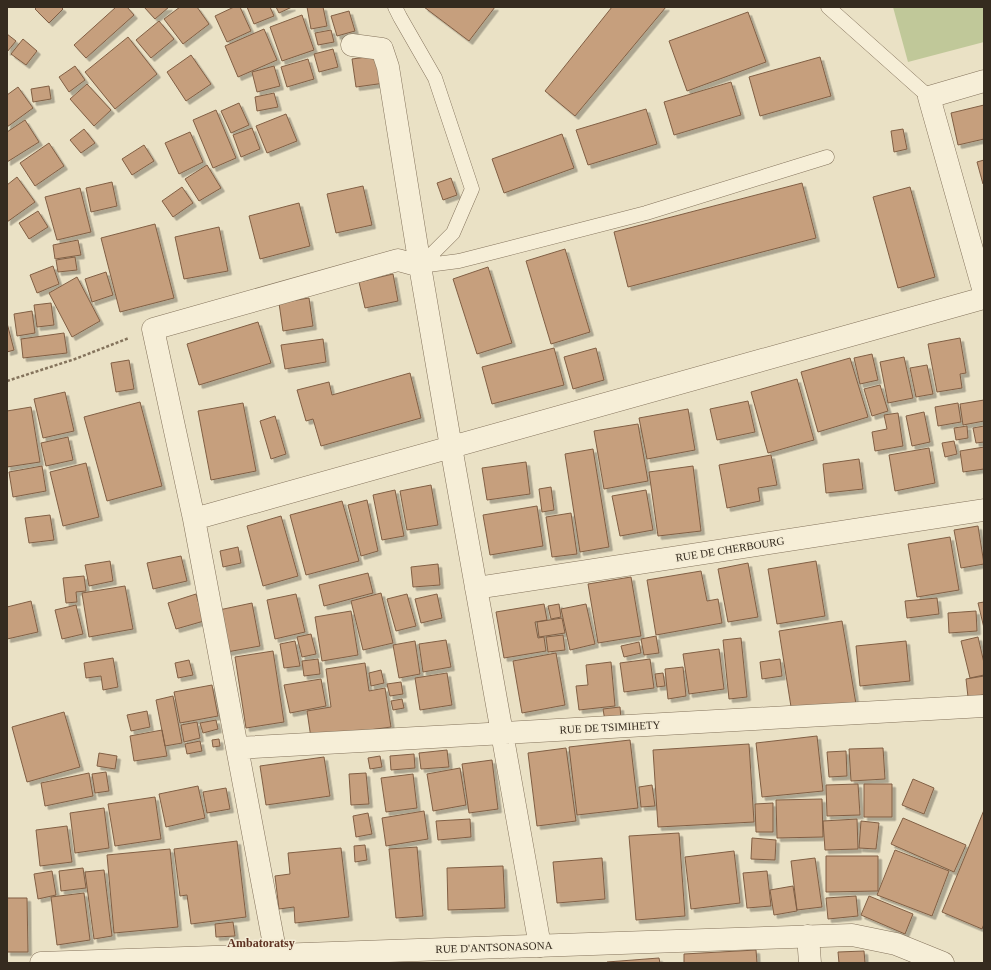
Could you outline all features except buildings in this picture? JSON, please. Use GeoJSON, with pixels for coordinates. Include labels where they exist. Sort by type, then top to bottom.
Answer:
{"type":"FeatureCollection","features":[{"type":"Feature","properties":{"kind":"street"},"geometry":{"type":"LineString","coordinates":[[352,45],[382,49],[388,67],[420,266],[540,946]]}},
{"type":"Feature","properties":{"kind":"street"},"geometry":{"type":"LineString","coordinates":[[984,81],[928,97],[984,292]]}},
{"type":"Feature","properties":{"kind":"street"},"geometry":{"type":"LineString","coordinates":[[276,959],[194,519],[154,329],[398,260],[420,266]]}},
{"type":"Feature","properties":{"kind":"street"},"geometry":{"type":"LineString","coordinates":[[194,519],[984,298]]}},
{"type":"Feature","properties":{"kind":"street","name":"RUE DE CHERBOURG"},"geometry":{"type":"LineString","coordinates":[[476,588],[984,510]]}},
{"type":"Feature","properties":{"kind":"street","name":"RUE DE TSIMIHETY"},"geometry":{"type":"LineString","coordinates":[[237,748],[984,706]]}},
{"type":"Feature","properties":{"kind":"street","name":"RUE D'ANTSONASONA"},"geometry":{"type":"LineString","coordinates":[[41,963],[276,959],[540,946],[852,935],[896,944],[943,963]]}},
{"type":"Feature","properties":{"kind":"street"},"geometry":{"type":"LineString","coordinates":[[808,936],[810,963]]}},
{"type":"Feature","properties":{"kind":"lane"},"geometry":{"type":"LineString","coordinates":[[395,7],[435,78],[472,189],[453,233],[420,266]]}},
{"type":"Feature","properties":{"kind":"lane"},"geometry":{"type":"LineString","coordinates":[[828,7],[928,97]]}},
{"type":"Feature","properties":{"kind":"lane"},"geometry":{"type":"LineString","coordinates":[[420,266],[459,261],[646,213],[827,157]]}},
{"type":"Feature","properties":{"kind":"path"},"geometry":{"type":"LineString","coordinates":[[7,381],[75,359],[154,329]]}},
{"type":"Feature","properties":{"kind":"green space"},"geometry":{"type":"Polygon","coordinates":[[[893,7],[984,7],[984,42],[908,62],[893,7]]]}},
{"type":"Feature","properties":{"kind":"district","name":"Ambatoratsy"},"geometry":{"type":"Point","coordinates":[261,943]}}]}
